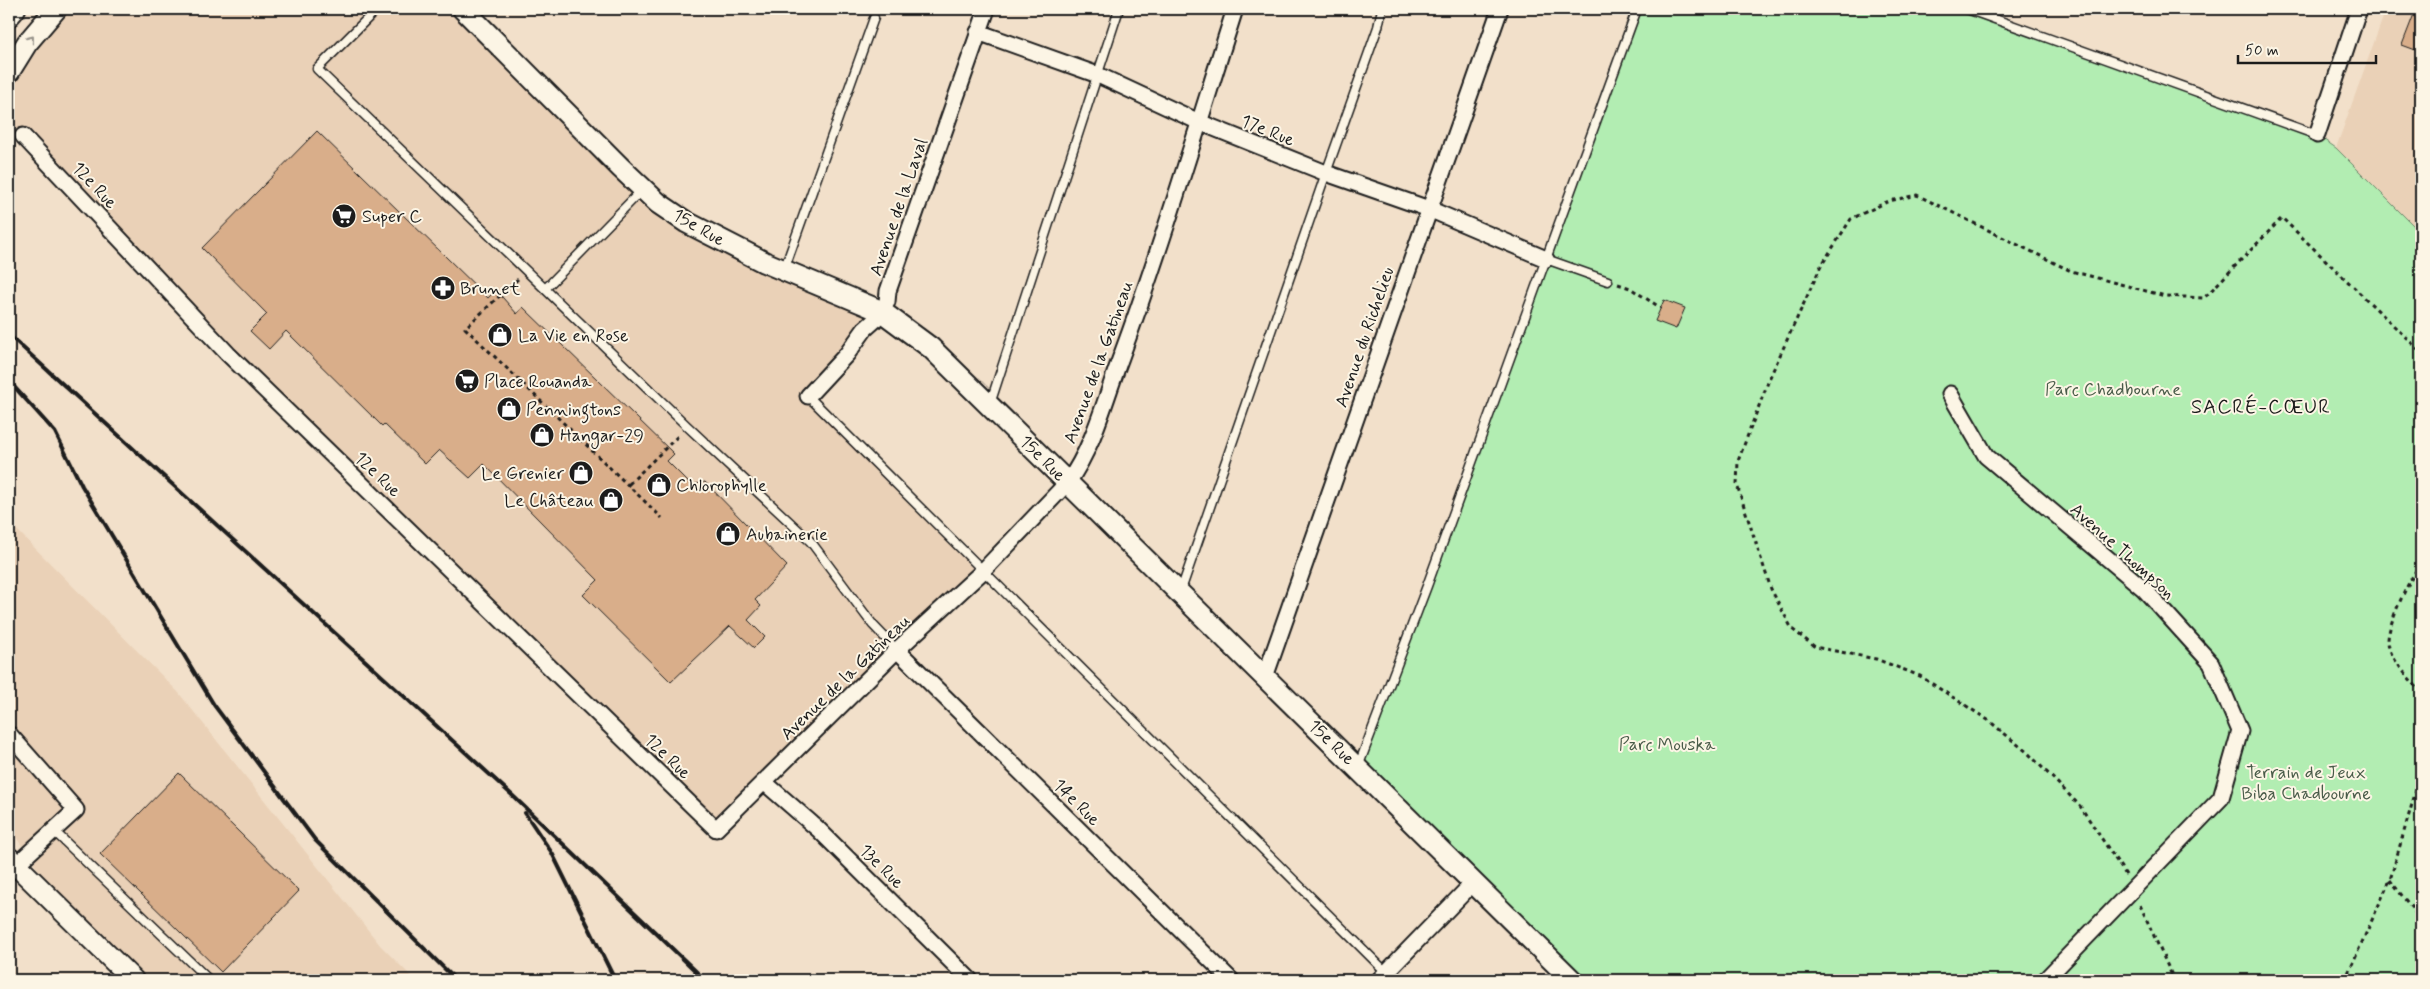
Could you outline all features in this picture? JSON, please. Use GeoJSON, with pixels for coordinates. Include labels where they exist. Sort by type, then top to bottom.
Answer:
{"type":"FeatureCollection","features":[{"type":"Feature","properties":{"kind":"street"},"geometry":{"type":"LineString","coordinates":[[9,16],[15,9]]}},
{"type":"Feature","properties":{"kind":"street"},"geometry":{"type":"LineString","coordinates":[[9,72],[27,43],[56,9]]}},
{"type":"Feature","properties":{"kind":"street","name":"15e Rue"},"geometry":{"type":"LineString","coordinates":[[463,9],[658,203],[686,222],[764,262],[880,311],[932,348],[1572,980]]}},
{"type":"Feature","properties":{"kind":"street","name":"Avenue de la Laval"},"geometry":{"type":"LineString","coordinates":[[808,396],[847,354],[887,302],[888,291],[966,74],[987,9]]}},
{"type":"Feature","properties":{"kind":"street","name":"Avenue de la Gatineau"},"geometry":{"type":"LineString","coordinates":[[716,829],[897,650],[983,571],[1068,482],[1086,452],[1131,331],[1180,191],[1199,122],[1235,9]]}},
{"type":"Feature","properties":{"kind":"street","name":"Avenue du Richelieu"},"geometry":{"type":"LineString","coordinates":[[1265,677],[1500,9]]}},
{"type":"Feature","properties":{"kind":"street"},"geometry":{"type":"LineString","coordinates":[[2317,135],[2357,9]]}},
{"type":"Feature","properties":{"kind":"street","name":"17e Rue"},"geometry":{"type":"LineString","coordinates":[[978,32],[1098,75],[1199,122],[1326,172],[1429,209],[1546,259]]}},
{"type":"Feature","properties":{"kind":"street","name":"12e Rue"},"geometry":{"type":"LineString","coordinates":[[23,136],[228,354],[716,829]]}},
{"type":"Feature","properties":{"kind":"street","name":"Avenue Thompson"},"geometry":{"type":"LineString","coordinates":[[1950,394],[1986,456],[2144,589],[2211,663],[2240,731],[2221,798],[2045,980]]}},
{"type":"Feature","properties":{"kind":"street","name":"14e Rue"},"geometry":{"type":"LineString","coordinates":[[897,650],[1231,980]]}},
{"type":"Feature","properties":{"kind":"street"},"geometry":{"type":"LineString","coordinates":[[9,734],[76,810],[54,831],[13,861],[134,980]]}},
{"type":"Feature","properties":{"kind":"street","name":"13e Rue"},"geometry":{"type":"LineString","coordinates":[[764,782],[818,829],[970,980]]}},
{"type":"Feature","properties":{"kind":"street"},"geometry":{"type":"LineString","coordinates":[[1386,978],[1474,882]]}},
{"type":"Feature","properties":{"kind":"lane"},"geometry":{"type":"LineString","coordinates":[[377,9],[317,69],[687,426],[811,542],[873,624],[897,650]]}},
{"type":"Feature","properties":{"kind":"lane"},"geometry":{"type":"LineString","coordinates":[[989,405],[1119,9]]}},
{"type":"Feature","properties":{"kind":"lane"},"geometry":{"type":"LineString","coordinates":[[1180,593],[1378,28],[1382,9]]}},
{"type":"Feature","properties":{"kind":"lane"},"geometry":{"type":"LineString","coordinates":[[1358,767],[1427,586],[1637,9]]}},
{"type":"Feature","properties":{"kind":"lane"},"geometry":{"type":"LineString","coordinates":[[1967,9],[2317,135]]}},
{"type":"Feature","properties":{"kind":"lane"},"geometry":{"type":"LineString","coordinates":[[784,270],[874,18]]}},
{"type":"Feature","properties":{"kind":"lane"},"geometry":{"type":"LineString","coordinates":[[546,288],[643,188]]}},
{"type":"Feature","properties":{"kind":"lane"},"geometry":{"type":"LineString","coordinates":[[1546,259],[1608,281]]}},
{"type":"Feature","properties":{"kind":"lane"},"geometry":{"type":"LineString","coordinates":[[808,396],[1386,978]]}},
{"type":"Feature","properties":{"kind":"lane"},"geometry":{"type":"LineString","coordinates":[[54,831],[209,980]]}},
{"type":"Feature","properties":{"kind":"path"},"geometry":{"type":"LineString","coordinates":[[527,270],[465,328],[629,484],[662,518]]}},
{"type":"Feature","properties":{"kind":"path"},"geometry":{"type":"LineString","coordinates":[[1630,288],[1661,308]]}},
{"type":"Feature","properties":{"kind":"path"},"geometry":{"type":"LineString","coordinates":[[629,484],[687,426]]}},
{"type":"Feature","properties":{"kind":"path"},"geometry":{"type":"LineString","coordinates":[[2421,563],[2414,573],[2395,616],[2388,642],[2396,661],[2421,692]]}},
{"type":"Feature","properties":{"kind":"path"},"geometry":{"type":"LineString","coordinates":[[2345,980],[2390,880],[2421,773]]}},
{"type":"Feature","properties":{"kind":"path"},"geometry":{"type":"LineString","coordinates":[[2390,880],[2421,920]]}},
{"type":"Feature","properties":{"kind":"shaded area","name":"Place Rouanda"},"geometry":{"type":"Polygon","coordinates":[[[56,9],[463,9],[658,203],[881,311],[808,396],[983,571],[716,829],[228,354],[9,122],[9,72],[56,9]]]}},
{"type":"Feature","properties":{"kind":"shaded area"},"geometry":{"type":"Polygon","coordinates":[[[2386,9],[2421,9],[2421,233],[2336,148],[2386,9]]]}},
{"type":"Feature","properties":{"kind":"shaded area"},"geometry":{"type":"Polygon","coordinates":[[[9,522],[178,692],[380,945],[415,980],[144,980],[39,871],[9,827],[9,522]]]}},
{"type":"Feature","properties":{"kind":"green space"},"geometry":{"type":"Polygon","coordinates":[[[1637,9],[1967,9],[2317,135],[2336,148],[2421,233],[2421,980],[1572,980],[1358,767],[1637,9]]]}},
{"type":"Feature","properties":{"kind":"building"},"geometry":{"type":"Polygon","coordinates":[[[2416,9],[2421,9],[2421,52],[2402,45],[2416,9]]]}},
{"type":"Feature","properties":{"kind":"building","name":"Place Rouanda"},"geometry":{"type":"Polygon","coordinates":[[[317,131],[488,298],[496,290],[517,314],[523,307],[674,454],[667,461],[691,485],[705,482],[787,566],[755,600],[761,606],[748,620],[765,637],[754,648],[730,626],[671,682],[583,595],[598,580],[484,464],[470,478],[439,450],[425,464],[384,424],[382,426],[286,331],[269,349],[250,331],[267,314],[202,248],[317,131]]]}},
{"type":"Feature","properties":{"kind":"building"},"geometry":{"type":"Polygon","coordinates":[[[1664,300],[1685,308],[1676,329],[1655,321],[1664,300]]]}},
{"type":"Feature","properties":{"kind":"building"},"geometry":{"type":"Polygon","coordinates":[[[179,773],[299,891],[221,972],[100,854],[179,773]]]}},
{"type":"Feature","properties":{"kind":"railway"},"geometry":{"type":"LineString","coordinates":[[9,335],[512,795],[705,980]]}},
{"type":"Feature","properties":{"kind":"railway"},"geometry":{"type":"LineString","coordinates":[[9,381],[55,432],[82,486],[214,705],[315,840],[456,980]]}},
{"type":"Feature","properties":{"kind":"railway"},"geometry":{"type":"LineString","coordinates":[[525,813],[552,853],[615,980]]}},
{"type":"Feature","properties":{"kind":"place","name":"Super C"},"geometry":{"type":"Point","coordinates":[344,216]}},
{"type":"Feature","properties":{"kind":"place","name":"Brunet"},"geometry":{"type":"Point","coordinates":[443,288]}},
{"type":"Feature","properties":{"kind":"place","name":"La Vie en Rose"},"geometry":{"type":"Point","coordinates":[500,335]}},
{"type":"Feature","properties":{"kind":"place","name":"Place Rouanda"},"geometry":{"type":"Point","coordinates":[467,381]}},
{"type":"Feature","properties":{"kind":"place","name":"Penningtons"},"geometry":{"type":"Point","coordinates":[509,409]}},
{"type":"Feature","properties":{"kind":"place","name":"Hangar-29"},"geometry":{"type":"Point","coordinates":[542,435]}},
{"type":"Feature","properties":{"kind":"place","name":"Le Grenier"},"geometry":{"type":"Point","coordinates":[581,473]}},
{"type":"Feature","properties":{"kind":"place","name":"Chlorophylle"},"geometry":{"type":"Point","coordinates":[659,485]}},
{"type":"Feature","properties":{"kind":"place","name":"Le Château"},"geometry":{"type":"Point","coordinates":[611,500]}},
{"type":"Feature","properties":{"kind":"place","name":"Aubainerie"},"geometry":{"type":"Point","coordinates":[728,534]}},
{"type":"Feature","properties":{"kind":"district","name":"SACRÉ-CŒUR"},"geometry":{"type":"Point","coordinates":[2261,406]}},
{"type":"Feature","properties":{"kind":"park label","name":"Parc Chadbourne"},"geometry":{"type":"Point","coordinates":[2113,389]}},
{"type":"Feature","properties":{"kind":"park label","name":"Parc Mouska"},"geometry":{"type":"Point","coordinates":[1667,744]}},
{"type":"Feature","properties":{"kind":"park label","name":"Terrain de Jeux Biba Chadbourne"},"geometry":{"type":"Point","coordinates":[2306,782]}}]}
